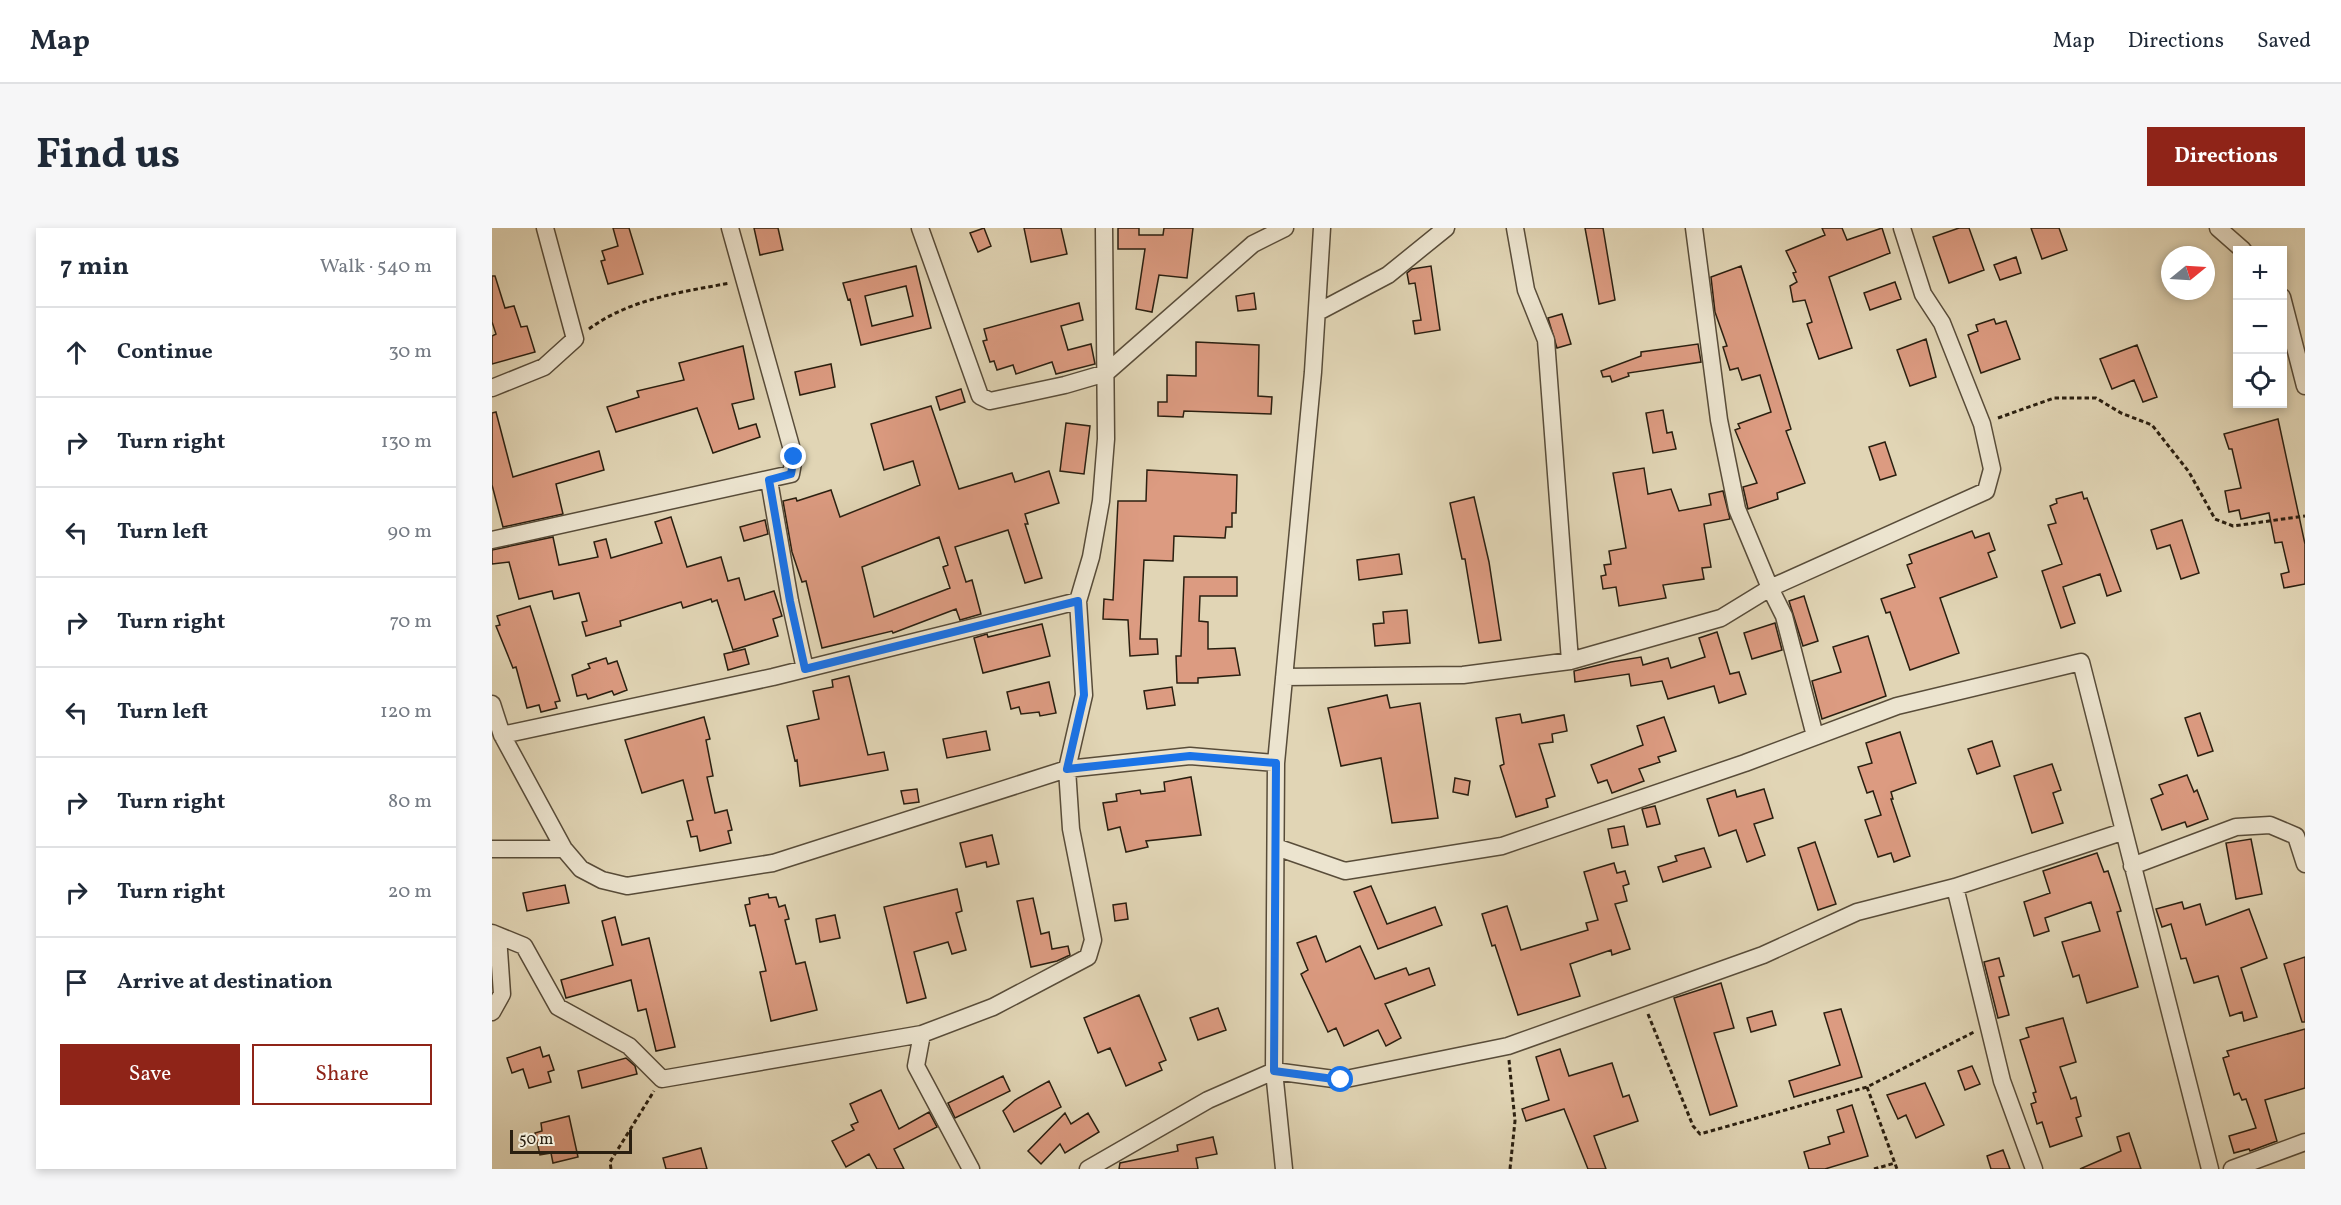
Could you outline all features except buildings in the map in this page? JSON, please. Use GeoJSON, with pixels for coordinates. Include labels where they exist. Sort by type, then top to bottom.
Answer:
{"type":"FeatureCollection","features":[{"type":"Feature","properties":{"kind":"street"},"geometry":{"type":"LineString","coordinates":[[492,388],[544,367],[575,339],[545,228]]}},
{"type":"Feature","properties":{"kind":"street"},"geometry":{"type":"LineString","coordinates":[[492,540],[791,474],[794,457],[730,228]]}},
{"type":"Feature","properties":{"kind":"street"},"geometry":{"type":"LineString","coordinates":[[920,228],[980,396],[990,401],[1065,385],[1106,373],[1253,244],[1285,228]]}},
{"type":"Feature","properties":{"kind":"street"},"geometry":{"type":"LineString","coordinates":[[492,1012],[502,994],[495,934],[524,946],[558,1007],[629,1046],[662,1079],[922,1034],[993,1007],[1088,957],[1093,940],[1071,829],[1067,769],[1084,695],[1078,601],[1091,557],[1101,501],[1106,439],[1104,228]]}},
{"type":"Feature","properties":{"kind":"street"},"geometry":{"type":"LineString","coordinates":[[1284,1169],[1274,1071],[1276,763],[1318,312],[1322,228]]}},
{"type":"Feature","properties":{"kind":"street"},"geometry":{"type":"LineString","coordinates":[[1318,312],[1388,275],[1446,228]]}},
{"type":"Feature","properties":{"kind":"street"},"geometry":{"type":"LineString","coordinates":[[1515,228],[1526,290],[1546,340],[1570,661]]}},
{"type":"Feature","properties":{"kind":"street"},"geometry":{"type":"LineString","coordinates":[[1694,228],[1719,420],[1737,509],[1784,616],[1815,736]]}},
{"type":"Feature","properties":{"kind":"street"},"geometry":{"type":"LineString","coordinates":[[1284,677],[1463,675],[1570,661],[1720,618],[1770,588],[1986,490],[1992,469],[1982,424],[1942,323],[1923,294],[1902,228]]}},
{"type":"Feature","properties":{"kind":"street"},"geometry":{"type":"LineString","coordinates":[[2218,228],[2239,246]]}},
{"type":"Feature","properties":{"kind":"street"},"geometry":{"type":"LineString","coordinates":[[2284,300],[2303,367],[2305,386]]}},
{"type":"Feature","properties":{"kind":"street"},"geometry":{"type":"LineString","coordinates":[[769,480],[790,601],[805,669]]}},
{"type":"Feature","properties":{"kind":"street"},"geometry":{"type":"LineString","coordinates":[[502,735],[805,669],[1078,601]]}},
{"type":"Feature","properties":{"kind":"street"},"geometry":{"type":"LineString","coordinates":[[1276,847],[1345,872],[1502,846],[1745,764],[1897,706],[2081,662],[2122,832],[2210,1169]]}},
{"type":"Feature","properties":{"kind":"street"},"geometry":{"type":"LineString","coordinates":[[492,704],[502,735],[564,849],[581,869],[602,880],[627,886],[773,863],[1067,769],[1190,756],[1276,763]]}},
{"type":"Feature","properties":{"kind":"street"},"geometry":{"type":"LineString","coordinates":[[2132,866],[2236,827],[2270,825],[2301,832],[2305,864]]}},
{"type":"Feature","properties":{"kind":"street"},"geometry":{"type":"LineString","coordinates":[[1088,1169],[1208,1100],[1274,1071],[1341,1080],[1508,1046],[1763,955],[1857,912],[1955,887],[2122,832]]}},
{"type":"Feature","properties":{"kind":"street"},"geometry":{"type":"LineString","coordinates":[[492,849],[564,849]]}},
{"type":"Feature","properties":{"kind":"street"},"geometry":{"type":"LineString","coordinates":[[1955,887],[2002,1081],[2034,1169]]}},
{"type":"Feature","properties":{"kind":"street"},"geometry":{"type":"LineString","coordinates":[[922,1034],[916,1066],[970,1169]]}},
{"type":"Feature","properties":{"kind":"street"},"geometry":{"type":"LineString","coordinates":[[2232,1169],[2305,1142]]}},
{"type":"Feature","properties":{"kind":"path"},"geometry":{"type":"LineString","coordinates":[[575,339],[601,320],[660,296],[743,280]]}},
{"type":"Feature","properties":{"kind":"path"},"geometry":{"type":"LineString","coordinates":[[1982,424],[2054,398],[2096,398],[2121,413],[2152,425],[2189,472],[2216,519],[2233,526],[2305,516]]}},
{"type":"Feature","properties":{"kind":"path"},"geometry":{"type":"LineString","coordinates":[[1641,998],[1693,1126],[1700,1134],[1867,1087],[1989,1024]]}},
{"type":"Feature","properties":{"kind":"path"},"geometry":{"type":"LineString","coordinates":[[1508,1046],[1515,1121],[1510,1169]]}},
{"type":"Feature","properties":{"kind":"path"},"geometry":{"type":"LineString","coordinates":[[610,1169],[610,1162],[662,1079]]}},
{"type":"Feature","properties":{"kind":"path"},"geometry":{"type":"LineString","coordinates":[[1867,1087],[1898,1169]]}},
{"type":"Feature","properties":{"kind":"path"},"geometry":{"type":"LineString","coordinates":[[1874,1169],[1895,1163]]}},
{"type":"Feature","properties":{"kind":"route"},"geometry":{"type":"LineString","coordinates":[[794,457],[791,474],[769,480],[790,601],[805,669],[1078,601],[1084,695],[1067,769],[1190,756],[1276,763],[1274,1071],[1341,1080]]}}]}
